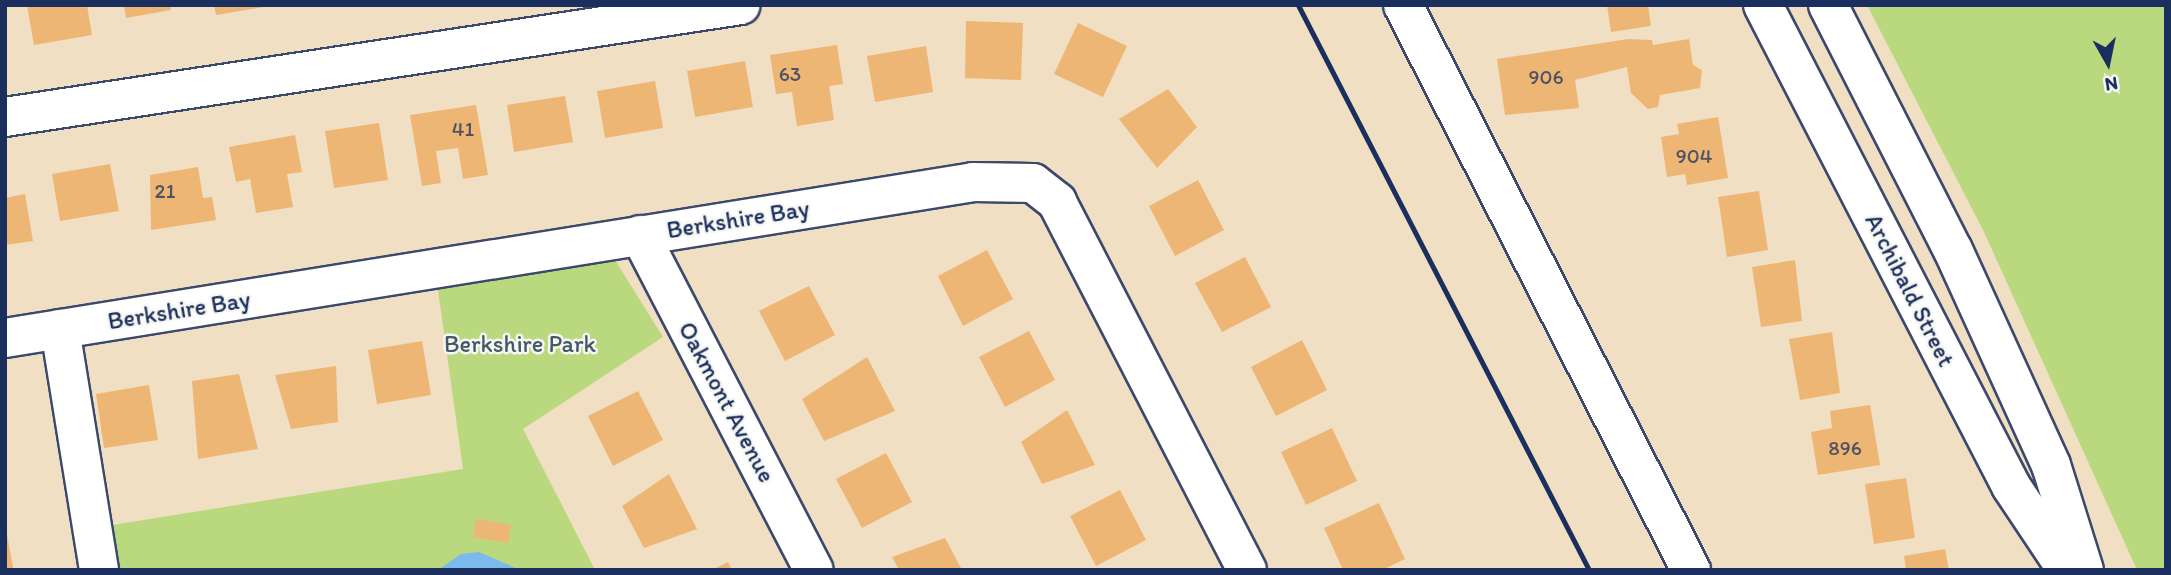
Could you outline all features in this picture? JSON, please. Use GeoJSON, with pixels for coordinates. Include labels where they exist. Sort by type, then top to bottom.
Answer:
{"type":"FeatureCollection","features":[{"type":"Feature","properties":{"kind":"street"},"geometry":{"type":"LineString","coordinates":[[5,117],[741,5]]}},
{"type":"Feature","properties":{"kind":"street"},"geometry":{"type":"LineString","coordinates":[[1403,5],[1691,570]]}},
{"type":"Feature","properties":{"kind":"street","name":"Archibald Street"},"geometry":{"type":"LineString","coordinates":[[1763,5],[2011,486],[2067,570]]}},
{"type":"Feature","properties":{"kind":"street"},"geometry":{"type":"LineString","coordinates":[[1828,5],[1970,288],[2051,466],[2084,570]]}},
{"type":"Feature","properties":{"kind":"street","name":"Berkshire Bay"},"geometry":{"type":"LineString","coordinates":[[5,338],[973,182],[1033,183],[1058,202],[1247,570]]}},
{"type":"Feature","properties":{"kind":"street","name":"Oakmont Avenue"},"geometry":{"type":"LineString","coordinates":[[640,235],[814,570]]}},
{"type":"Feature","properties":{"kind":"street"},"geometry":{"type":"LineString","coordinates":[[60,329],[99,570]]}},
{"type":"Feature","properties":{"kind":"green space"},"geometry":{"type":"Polygon","coordinates":[[[1867,5],[2166,5],[2166,570],[2137,570],[1984,232],[1867,5]]]}},
{"type":"Feature","properties":{"kind":"green space","name":"Berkshire Park"},"geometry":{"type":"Polygon","coordinates":[[[615,260],[663,337],[523,429],[595,570],[113,570],[106,526],[463,469],[437,283],[615,260]]]}},
{"type":"Feature","properties":{"kind":"water"},"geometry":{"type":"Polygon","coordinates":[[[479,552],[520,570],[438,570],[461,554],[479,552]]]}},
{"type":"Feature","properties":{"kind":"building"},"geometry":{"type":"Polygon","coordinates":[[[27,5],[87,5],[92,35],[34,45],[27,5]]]}},
{"type":"Feature","properties":{"kind":"building"},"geometry":{"type":"Polygon","coordinates":[[[124,5],[170,5],[171,10],[126,18],[124,5]]]}},
{"type":"Feature","properties":{"kind":"building"},"geometry":{"type":"Polygon","coordinates":[[[214,5],[264,5],[264,7],[216,15],[214,5]]]}},
{"type":"Feature","properties":{"kind":"building"},"geometry":{"type":"Polygon","coordinates":[[[1607,5],[1648,5],[1651,26],[1611,32],[1607,5]]]}},
{"type":"Feature","properties":{"kind":"building"},"geometry":{"type":"Polygon","coordinates":[[[966,21],[1023,23],[1021,80],[965,78],[966,21]]]}},
{"type":"Feature","properties":{"kind":"building"},"geometry":{"type":"Polygon","coordinates":[[[1078,23],[1127,46],[1103,97],[1054,74],[1078,23]]]}},
{"type":"Feature","properties":{"kind":"building"},"geometry":{"type":"Polygon","coordinates":[[[1628,39],[1652,40],[1653,45],[1689,39],[1693,65],[1702,70],[1700,88],[1660,95],[1658,107],[1648,109],[1631,93],[1627,67],[1575,80],[1579,108],[1505,115],[1497,59],[1628,39]]]}},
{"type":"Feature","properties":{"kind":"building"},"geometry":{"type":"Polygon","coordinates":[[[837,45],[843,84],[829,86],[834,120],[797,126],[792,92],[776,94],[770,55],[837,45]]]}},
{"type":"Feature","properties":{"kind":"building"},"geometry":{"type":"Polygon","coordinates":[[[926,46],[933,92],[875,102],[867,56],[926,46]]]}},
{"type":"Feature","properties":{"kind":"building"},"geometry":{"type":"Polygon","coordinates":[[[745,61],[753,107],[695,117],[687,71],[745,61]]]}},
{"type":"Feature","properties":{"kind":"building"},"geometry":{"type":"Polygon","coordinates":[[[655,81],[663,128],[605,138],[597,91],[655,81]]]}},
{"type":"Feature","properties":{"kind":"building"},"geometry":{"type":"Polygon","coordinates":[[[1168,89],[1197,127],[1157,168],[1119,119],[1168,89]]]}},
{"type":"Feature","properties":{"kind":"building"},"geometry":{"type":"Polygon","coordinates":[[[565,96],[573,142],[514,152],[507,105],[565,96]]]}},
{"type":"Feature","properties":{"kind":"building"},"geometry":{"type":"Polygon","coordinates":[[[476,105],[488,175],[463,179],[458,148],[436,151],[441,183],[422,186],[410,115],[476,105]]]}},
{"type":"Feature","properties":{"kind":"building"},"geometry":{"type":"Polygon","coordinates":[[[1718,117],[1728,178],[1687,185],[1685,174],[1667,177],[1661,137],[1679,134],[1677,124],[1718,117]]]}},
{"type":"Feature","properties":{"kind":"building"},"geometry":{"type":"Polygon","coordinates":[[[379,123],[388,180],[334,188],[325,131],[379,123]]]}},
{"type":"Feature","properties":{"kind":"building"},"geometry":{"type":"Polygon","coordinates":[[[295,135],[302,172],[287,174],[293,207],[256,213],[250,179],[236,182],[229,147],[295,135]]]}},
{"type":"Feature","properties":{"kind":"building"},"geometry":{"type":"Polygon","coordinates":[[[110,164],[119,211],[60,221],[52,174],[110,164]]]}},
{"type":"Feature","properties":{"kind":"building"},"geometry":{"type":"Polygon","coordinates":[[[198,167],[203,198],[212,197],[216,220],[151,230],[150,175],[198,167]]]}},
{"type":"Feature","properties":{"kind":"building"},"geometry":{"type":"Polygon","coordinates":[[[1198,180],[1224,230],[1175,256],[1149,206],[1198,180]]]}},
{"type":"Feature","properties":{"kind":"building"},"geometry":{"type":"Polygon","coordinates":[[[1759,191],[1768,250],[1727,257],[1718,197],[1759,191]]]}},
{"type":"Feature","properties":{"kind":"building"},"geometry":{"type":"Polygon","coordinates":[[[25,194],[33,241],[5,245],[5,198],[25,194]]]}},
{"type":"Feature","properties":{"kind":"building"},"geometry":{"type":"Polygon","coordinates":[[[987,250],[1013,299],[963,326],[938,276],[987,250]]]}},
{"type":"Feature","properties":{"kind":"building"},"geometry":{"type":"Polygon","coordinates":[[[1245,257],[1271,307],[1222,332],[1195,283],[1245,257]]]}},
{"type":"Feature","properties":{"kind":"building"},"geometry":{"type":"Polygon","coordinates":[[[1795,260],[1802,321],[1761,327],[1752,267],[1795,260]]]}},
{"type":"Feature","properties":{"kind":"building"},"geometry":{"type":"Polygon","coordinates":[[[809,286],[835,335],[785,361],[759,311],[809,286]]]}},
{"type":"Feature","properties":{"kind":"building"},"geometry":{"type":"Polygon","coordinates":[[[1029,331],[1055,380],[1005,407],[979,357],[1029,331]]]}},
{"type":"Feature","properties":{"kind":"building"},"geometry":{"type":"Polygon","coordinates":[[[1832,332],[1840,393],[1800,400],[1789,339],[1832,332]]]}},
{"type":"Feature","properties":{"kind":"building"},"geometry":{"type":"Polygon","coordinates":[[[1302,340],[1327,390],[1276,416],[1251,367],[1302,340]]]}},
{"type":"Feature","properties":{"kind":"building"},"geometry":{"type":"Polygon","coordinates":[[[422,341],[431,395],[377,404],[368,350],[422,341]]]}},
{"type":"Feature","properties":{"kind":"building"},"geometry":{"type":"Polygon","coordinates":[[[867,357],[895,411],[824,441],[802,399],[867,357]]]}},
{"type":"Feature","properties":{"kind":"building"},"geometry":{"type":"Polygon","coordinates":[[[336,366],[338,422],[291,429],[275,375],[336,366]]]}},
{"type":"Feature","properties":{"kind":"building"},"geometry":{"type":"Polygon","coordinates":[[[239,374],[258,449],[198,459],[192,381],[239,374]]]}},
{"type":"Feature","properties":{"kind":"building"},"geometry":{"type":"Polygon","coordinates":[[[149,385],[158,440],[104,448],[96,394],[149,385]]]}},
{"type":"Feature","properties":{"kind":"building"},"geometry":{"type":"Polygon","coordinates":[[[638,391],[663,440],[613,466],[588,416],[638,391]]]}},
{"type":"Feature","properties":{"kind":"building"},"geometry":{"type":"Polygon","coordinates":[[[1870,405],[1880,465],[1818,475],[1811,432],[1832,428],[1830,411],[1870,405]]]}},
{"type":"Feature","properties":{"kind":"building"},"geometry":{"type":"Polygon","coordinates":[[[1067,410],[1095,465],[1042,484],[1021,442],[1067,410]]]}},
{"type":"Feature","properties":{"kind":"building"},"geometry":{"type":"Polygon","coordinates":[[[1332,428],[1357,481],[1306,505],[1281,452],[1332,428]]]}},
{"type":"Feature","properties":{"kind":"building"},"geometry":{"type":"Polygon","coordinates":[[[886,453],[912,502],[862,528],[836,479],[886,453]]]}},
{"type":"Feature","properties":{"kind":"building"},"geometry":{"type":"Polygon","coordinates":[[[669,474],[697,529],[644,548],[622,506],[669,474]]]}},
{"type":"Feature","properties":{"kind":"building"},"geometry":{"type":"Polygon","coordinates":[[[1906,478],[1915,538],[1874,544],[1865,484],[1906,478]]]}},
{"type":"Feature","properties":{"kind":"building"},"geometry":{"type":"Polygon","coordinates":[[[1120,490],[1146,540],[1096,566],[1070,516],[1120,490]]]}},
{"type":"Feature","properties":{"kind":"building"},"geometry":{"type":"Polygon","coordinates":[[[1379,503],[1405,559],[1382,570],[1343,570],[1324,528],[1379,503]]]}},
{"type":"Feature","properties":{"kind":"building"},"geometry":{"type":"Polygon","coordinates":[[[476,519],[511,525],[508,543],[473,537],[476,519]]]}},
{"type":"Feature","properties":{"kind":"building"},"geometry":{"type":"Polygon","coordinates":[[[5,523],[13,568],[5,569],[5,523]]]}},
{"type":"Feature","properties":{"kind":"building"},"geometry":{"type":"Polygon","coordinates":[[[945,538],[962,570],[899,570],[892,557],[945,538]]]}},
{"type":"Feature","properties":{"kind":"building"},"geometry":{"type":"Polygon","coordinates":[[[1945,549],[1949,570],[1906,570],[1904,556],[1945,549]]]}},
{"type":"Feature","properties":{"kind":"building"},"geometry":{"type":"Polygon","coordinates":[[[728,562],[732,570],[712,570],[728,562]]]}},
{"type":"Feature","properties":{"kind":"railway"},"geometry":{"type":"LineString","coordinates":[[1298,5],[1589,570]]}}]}
